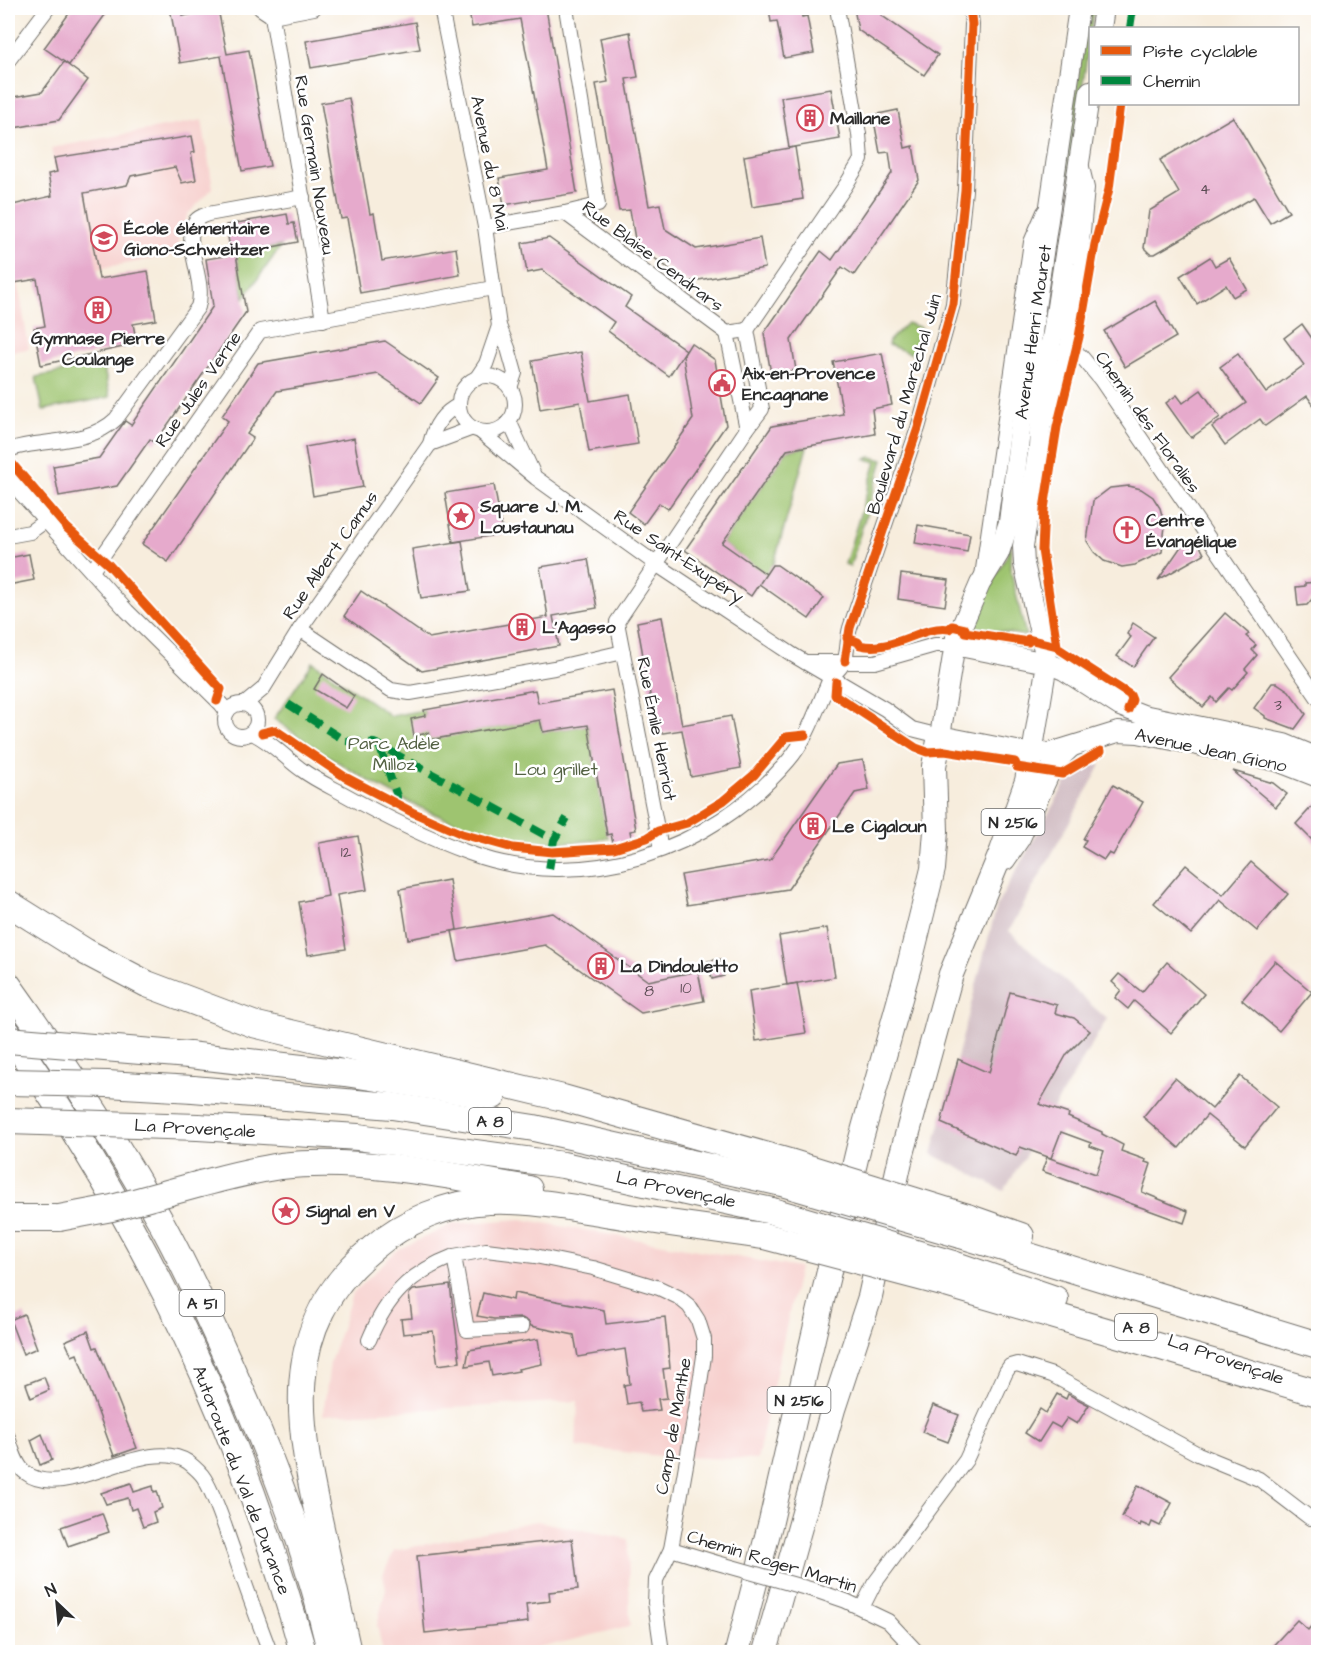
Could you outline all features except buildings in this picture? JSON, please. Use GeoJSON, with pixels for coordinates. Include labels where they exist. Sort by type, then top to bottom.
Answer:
{"type":"FeatureCollection","features":[{"type":"Feature","properties":{"kind":"highway","name":"N 2516"},"geometry":{"type":"LineString","coordinates":[[737,1653],[771,1521],[859,1146],[909,966],[933,869],[936,831],[934,766],[940,736]]}},
{"type":"Feature","properties":{"kind":"highway","name":"N 2516"},"geometry":{"type":"LineString","coordinates":[[765,1653],[833,1409],[870,1297],[900,1161],[951,974],[1002,851],[1027,781],[1032,753]]}},
{"type":"Feature","properties":{"kind":"highway"},"geometry":{"type":"LineString","coordinates":[[8,903],[86,952],[147,984],[253,1024],[563,1098],[786,1172]]}},
{"type":"Feature","properties":{"kind":"highway","name":"Autoroute du Val de Durance"},"geometry":{"type":"LineString","coordinates":[[8,985],[58,1055],[128,1166],[175,1248],[244,1395],[280,1484],[311,1577],[331,1653]]}},
{"type":"Feature","properties":{"kind":"highway","name":"Autoroute du Val de Durance"},"geometry":{"type":"LineString","coordinates":[[8,1033],[90,1155],[131,1228],[194,1352],[230,1437],[264,1527],[303,1653]]}},
{"type":"Feature","properties":{"kind":"highway"},"geometry":{"type":"LineString","coordinates":[[8,1040],[189,1055],[345,1073],[558,1106],[964,1226],[1318,1343]]}},
{"type":"Feature","properties":{"kind":"highway"},"geometry":{"type":"LineString","coordinates":[[8,1057],[169,1302]]}},
{"type":"Feature","properties":{"kind":"highway","name":"La Provençale"},"geometry":{"type":"LineString","coordinates":[[8,1082],[193,1089],[392,1106],[786,1172]]}},
{"type":"Feature","properties":{"kind":"highway","name":"La Provençale"},"geometry":{"type":"LineString","coordinates":[[8,1121],[198,1127],[358,1137],[563,1165],[772,1210],[949,1274]]}},
{"type":"Feature","properties":{"kind":"highway"},"geometry":{"type":"LineString","coordinates":[[8,1218],[59,1218],[132,1203],[247,1172],[283,1166],[315,1164],[376,1167],[465,1178],[644,1208],[764,1236],[949,1274],[1318,1392]]}},
{"type":"Feature","properties":{"kind":"highway"},"geometry":{"type":"LineString","coordinates":[[348,1653],[309,1476],[301,1387],[304,1361],[316,1323],[348,1271],[379,1242],[413,1222],[467,1203],[490,1201],[548,1204],[764,1236]]}},
{"type":"Feature","properties":{"kind":"main road","name":"Avenue Henri Mouret"},"geometry":{"type":"LineString","coordinates":[[940,736],[957,631],[961,628],[980,584],[999,553],[1009,522],[1049,350],[1053,194],[1080,8]]}},
{"type":"Feature","properties":{"kind":"main road"},"geometry":{"type":"LineString","coordinates":[[1101,27],[1104,8]]}},
{"type":"Feature","properties":{"kind":"main road","name":"Avenue Henri Mouret"},"geometry":{"type":"LineString","coordinates":[[1047,663],[1024,564],[1023,546],[1038,447],[1043,380],[1081,162],[1089,99]]}},
{"type":"Feature","properties":{"kind":"main road","name":"Avenue Jean Giono"},"geometry":{"type":"LineString","coordinates":[[954,645],[1047,663],[1064,670],[1120,706],[1143,715],[1284,744],[1318,758]]}},
{"type":"Feature","properties":{"kind":"main road"},"geometry":{"type":"LineString","coordinates":[[1032,753],[1047,663]]}},
{"type":"Feature","properties":{"kind":"main road","name":"Avenue Jean Giono"},"geometry":{"type":"LineString","coordinates":[[940,736],[1032,753],[1050,753],[1118,732],[1138,733],[1277,761],[1318,777]]}},
{"type":"Feature","properties":{"kind":"main road","name":"N 2516"},"geometry":{"type":"LineString","coordinates":[[986,888],[1020,838],[1054,763],[1071,747]]}},
{"type":"Feature","properties":{"kind":"street"},"geometry":{"type":"LineString","coordinates":[[8,61],[48,8]]}},
{"type":"Feature","properties":{"kind":"street"},"geometry":{"type":"LineString","coordinates":[[260,8],[272,16],[314,8]]}},
{"type":"Feature","properties":{"kind":"street","name":"Avenue du 8 Mai"},"geometry":{"type":"LineString","coordinates":[[441,8],[485,227],[499,326],[515,373],[510,388]]}},
{"type":"Feature","properties":{"kind":"street"},"geometry":{"type":"LineString","coordinates":[[565,213],[598,205],[566,8]]}},
{"type":"Feature","properties":{"kind":"street"},"geometry":{"type":"LineString","coordinates":[[656,564],[762,409],[747,330],[861,160],[859,134],[837,8]]}},
{"type":"Feature","properties":{"kind":"street","name":"Boulevard du Maréchal Juin"},"geometry":{"type":"LineString","coordinates":[[845,661],[850,628],[918,428],[953,304],[965,190],[972,24],[970,8]]}},
{"type":"Feature","properties":{"kind":"street","name":"Rue Germain Nouveau"},"geometry":{"type":"LineString","coordinates":[[272,16],[323,320]]}},
{"type":"Feature","properties":{"kind":"street"},"geometry":{"type":"LineString","coordinates":[[980,584],[1031,242],[1053,194]]}},
{"type":"Feature","properties":{"kind":"street"},"geometry":{"type":"LineString","coordinates":[[8,450],[91,434],[107,427],[116,419],[198,307],[201,297],[192,238],[194,224],[198,218],[208,214],[303,197]]}},
{"type":"Feature","properties":{"kind":"street","name":"Rue Blaise Cendrars"},"geometry":{"type":"LineString","coordinates":[[485,227],[565,213],[727,333],[747,429]]}},
{"type":"Feature","properties":{"kind":"street","name":"Rue Jules Verne"},"geometry":{"type":"LineString","coordinates":[[92,572],[260,331],[493,288]]}},
{"type":"Feature","properties":{"kind":"street","name":"Avenue du 8 Mai"},"geometry":{"type":"LineString","coordinates":[[476,379],[486,364],[499,326]]}},
{"type":"Feature","properties":{"kind":"street","name":"Rue Blaise Cendrars"},"geometry":{"type":"LineString","coordinates":[[727,333],[747,330]]}},
{"type":"Feature","properties":{"kind":"street","name":"Chemin des Floralies"},"geometry":{"type":"LineString","coordinates":[[1049,350],[1081,356],[1101,380],[1318,698]]}},
{"type":"Feature","properties":{"kind":"street"},"geometry":{"type":"LineString","coordinates":[[430,444],[477,430],[498,430],[509,421],[514,413],[515,403],[510,388],[503,381],[494,377],[476,379],[463,391],[459,405],[461,415],[466,423],[477,430]]}},
{"type":"Feature","properties":{"kind":"street","name":"Rue Albert Camus"},"geometry":{"type":"LineString","coordinates":[[255,723],[263,689],[300,629],[430,444],[433,430],[447,411],[459,405]]}},
{"type":"Feature","properties":{"kind":"street","name":"Rue Saint-Exupéry"},"geometry":{"type":"LineString","coordinates":[[509,421],[536,478]]}},
{"type":"Feature","properties":{"kind":"street","name":"Rue Saint-Exupéry"},"geometry":{"type":"LineString","coordinates":[[477,430],[536,478],[656,564],[804,662],[885,709],[912,729],[940,736]]}},
{"type":"Feature","properties":{"kind":"street"},"geometry":{"type":"LineString","coordinates":[[8,479],[127,611],[227,712]]}},
{"type":"Feature","properties":{"kind":"street"},"geometry":{"type":"LineString","coordinates":[[8,536],[30,532],[45,520]]}},
{"type":"Feature","properties":{"kind":"street","name":"Rue Émile Henriot"},"geometry":{"type":"LineString","coordinates":[[656,564],[617,622],[661,849]]}},
{"type":"Feature","properties":{"kind":"street"},"geometry":{"type":"LineString","coordinates":[[300,629],[392,690],[410,693],[554,668],[623,652]]}},
{"type":"Feature","properties":{"kind":"street"},"geometry":{"type":"LineString","coordinates":[[804,662],[874,662],[935,645],[954,645]]}},
{"type":"Feature","properties":{"kind":"street"},"geometry":{"type":"LineString","coordinates":[[255,723],[240,736],[228,731],[225,725],[227,712],[237,704],[250,706],[255,723],[266,739],[303,771],[378,813],[470,854],[560,871],[604,866],[635,859],[709,829],[736,811],[789,760],[810,728],[830,678],[845,661]]}},
{"type":"Feature","properties":{"kind":"street","name":"Rue Albert Camus"},"geometry":{"type":"LineString","coordinates":[[244,704],[263,689]]}},
{"type":"Feature","properties":{"kind":"street","name":"Camp de Manthe"},"geometry":{"type":"LineString","coordinates":[[369,1340],[376,1323],[398,1289],[421,1271],[454,1256],[486,1250],[535,1256],[593,1268],[659,1288],[678,1297],[689,1306],[698,1320],[704,1339],[704,1356],[671,1549]]}},
{"type":"Feature","properties":{"kind":"street"},"geometry":{"type":"LineString","coordinates":[[454,1256],[467,1330],[522,1327]]}},
{"type":"Feature","properties":{"kind":"street"},"geometry":{"type":"LineString","coordinates":[[862,1608],[874,1584],[966,1460],[1006,1372],[1010,1366],[1017,1364],[1052,1375],[1198,1455],[1259,1479],[1310,1518]]}},
{"type":"Feature","properties":{"kind":"street"},"geometry":{"type":"LineString","coordinates":[[8,1437],[15,1457],[24,1472],[40,1481],[67,1479],[147,1457],[171,1455],[188,1462],[204,1477],[222,1519],[270,1653]]}},
{"type":"Feature","properties":{"kind":"street","name":"Chemin Roger Martin"},"geometry":{"type":"LineString","coordinates":[[662,1653],[655,1603],[656,1580],[671,1549],[846,1600],[888,1621],[917,1653]]}},
{"type":"Feature","properties":{"kind":"shaded area","name":"École élémentaire Giono-Schweitzer"},"geometry":{"type":"Polygon","coordinates":[[[202,120],[213,188],[188,214],[178,236],[180,254],[18,283],[29,349],[8,352],[8,245],[30,240],[24,202],[60,195],[51,148],[202,120]]]}},
{"type":"Feature","properties":{"kind":"shaded area"},"geometry":{"type":"Polygon","coordinates":[[[1089,759],[1101,765],[1009,931],[1107,1019],[1004,1191],[932,1154],[997,905],[1074,768],[1089,759]]]}},
{"type":"Feature","properties":{"kind":"shaded area"},"geometry":{"type":"Polygon","coordinates":[[[521,1219],[799,1268],[757,1460],[660,1456],[576,1447],[578,1401],[323,1415],[330,1363],[352,1294],[397,1250],[453,1224],[521,1219]]]}},
{"type":"Feature","properties":{"kind":"shaded area"},"geometry":{"type":"Polygon","coordinates":[[[536,1521],[628,1539],[630,1626],[522,1652],[383,1652],[377,1625],[386,1588],[383,1575],[394,1551],[536,1521]]]}},
{"type":"Feature","properties":{"kind":"green space"},"geometry":{"type":"Polygon","coordinates":[[[1089,8],[1094,8],[1091,27],[1089,27],[1089,42],[1048,318],[1042,316],[1089,8]]]}},
{"type":"Feature","properties":{"kind":"green space"},"geometry":{"type":"Polygon","coordinates":[[[281,246],[244,298],[236,254],[281,246]]]}},
{"type":"Feature","properties":{"kind":"green space"},"geometry":{"type":"Polygon","coordinates":[[[907,323],[921,328],[913,354],[888,345],[889,341],[907,323]]]}},
{"type":"Feature","properties":{"kind":"green space"},"geometry":{"type":"Polygon","coordinates":[[[103,364],[110,397],[43,410],[36,377],[103,364]]]}},
{"type":"Feature","properties":{"kind":"green space"},"geometry":{"type":"Polygon","coordinates":[[[807,447],[774,563],[766,575],[722,543],[787,450],[807,447]]]}},
{"type":"Feature","properties":{"kind":"green space"},"geometry":{"type":"Polygon","coordinates":[[[871,457],[883,460],[850,566],[845,564],[876,462],[866,459],[871,457]]]}},
{"type":"Feature","properties":{"kind":"green space"},"geometry":{"type":"Polygon","coordinates":[[[1011,541],[1010,568],[1026,636],[969,626],[1006,557],[1011,541]]]}},
{"type":"Feature","properties":{"kind":"green space","name":"Parc Adèle Milloz"},"geometry":{"type":"Polygon","coordinates":[[[313,662],[391,716],[424,710],[429,739],[540,720],[543,732],[588,725],[608,838],[562,842],[517,839],[474,828],[431,812],[349,769],[274,719],[313,662]]]}},
{"type":"Feature","properties":{"kind":"marked path"},"geometry":{"type":"LineString","coordinates":[[1130,27],[1133,8]]}},
{"type":"Feature","properties":{"kind":"marked path"},"geometry":{"type":"LineString","coordinates":[[288,704],[345,741],[379,745],[554,840]]}},
{"type":"Feature","properties":{"kind":"marked path"},"geometry":{"type":"LineString","coordinates":[[379,745],[397,796],[397,803]]}},
{"type":"Feature","properties":{"kind":"marked path"},"geometry":{"type":"LineString","coordinates":[[549,869],[554,840],[567,818]]}},
{"type":"Feature","properties":{"kind":"cycle path"},"geometry":{"type":"LineString","coordinates":[[845,661],[850,628],[918,428],[953,304],[965,190],[972,24],[970,8]]}},
{"type":"Feature","properties":{"kind":"cycle path"},"geometry":{"type":"LineString","coordinates":[[1057,646],[1042,550],[1044,509],[1057,427],[1079,337],[1095,244],[1109,189],[1120,105]]}},
{"type":"Feature","properties":{"kind":"cycle path"},"geometry":{"type":"LineString","coordinates":[[8,459],[67,528],[109,565],[221,689],[217,701]]}},
{"type":"Feature","properties":{"kind":"cycle path"},"geometry":{"type":"LineString","coordinates":[[847,638],[860,645],[884,645],[928,631],[949,629],[952,626],[965,629],[965,632],[1028,642],[1028,639],[1057,646],[1130,695],[1132,700],[1128,710]]}},
{"type":"Feature","properties":{"kind":"cycle path"},"geometry":{"type":"LineString","coordinates":[[836,682],[835,695],[916,748],[927,752],[945,751],[1015,762],[1017,767],[1062,774],[1101,751]]}},
{"type":"Feature","properties":{"kind":"cycle path"},"geometry":{"type":"LineString","coordinates":[[262,733],[275,730],[345,777],[412,812],[462,834],[513,848],[552,852],[614,848],[647,838],[658,831],[687,823],[723,801],[754,775],[786,737],[805,735]]}},
{"type":"Feature","properties":{"kind":"place","name":"Maillane"},"geometry":{"type":"Point","coordinates":[810,118]}},
{"type":"Feature","properties":{"kind":"place","name":"École élémentaire Giono-Schweitzer"},"geometry":{"type":"Point","coordinates":[104,238]}},
{"type":"Feature","properties":{"kind":"place","name":"Gymnase Pierre Coulange"},"geometry":{"type":"Point","coordinates":[98,310]}},
{"type":"Feature","properties":{"kind":"place","name":"Aix-en-Provence Encagnane"},"geometry":{"type":"Point","coordinates":[722,383]}},
{"type":"Feature","properties":{"kind":"place","name":"Square J. M. Loustaunau"},"geometry":{"type":"Point","coordinates":[461,516]}},
{"type":"Feature","properties":{"kind":"place","name":"Centre Évangélique"},"geometry":{"type":"Point","coordinates":[1127,530]}},
{"type":"Feature","properties":{"kind":"place","name":"L’Agasso"},"geometry":{"type":"Point","coordinates":[522,627]}},
{"type":"Feature","properties":{"kind":"place","name":"Le Cigaloun"},"geometry":{"type":"Point","coordinates":[813,826]}},
{"type":"Feature","properties":{"kind":"place","name":"La Dindouletto"},"geometry":{"type":"Point","coordinates":[601,966]}},
{"type":"Feature","properties":{"kind":"place","name":"Signal en V"},"geometry":{"type":"Point","coordinates":[286,1211]}},
{"type":"Feature","properties":{"kind":"park label","name":"Lou grillet"},"geometry":{"type":"Point","coordinates":[556,769]}}]}
